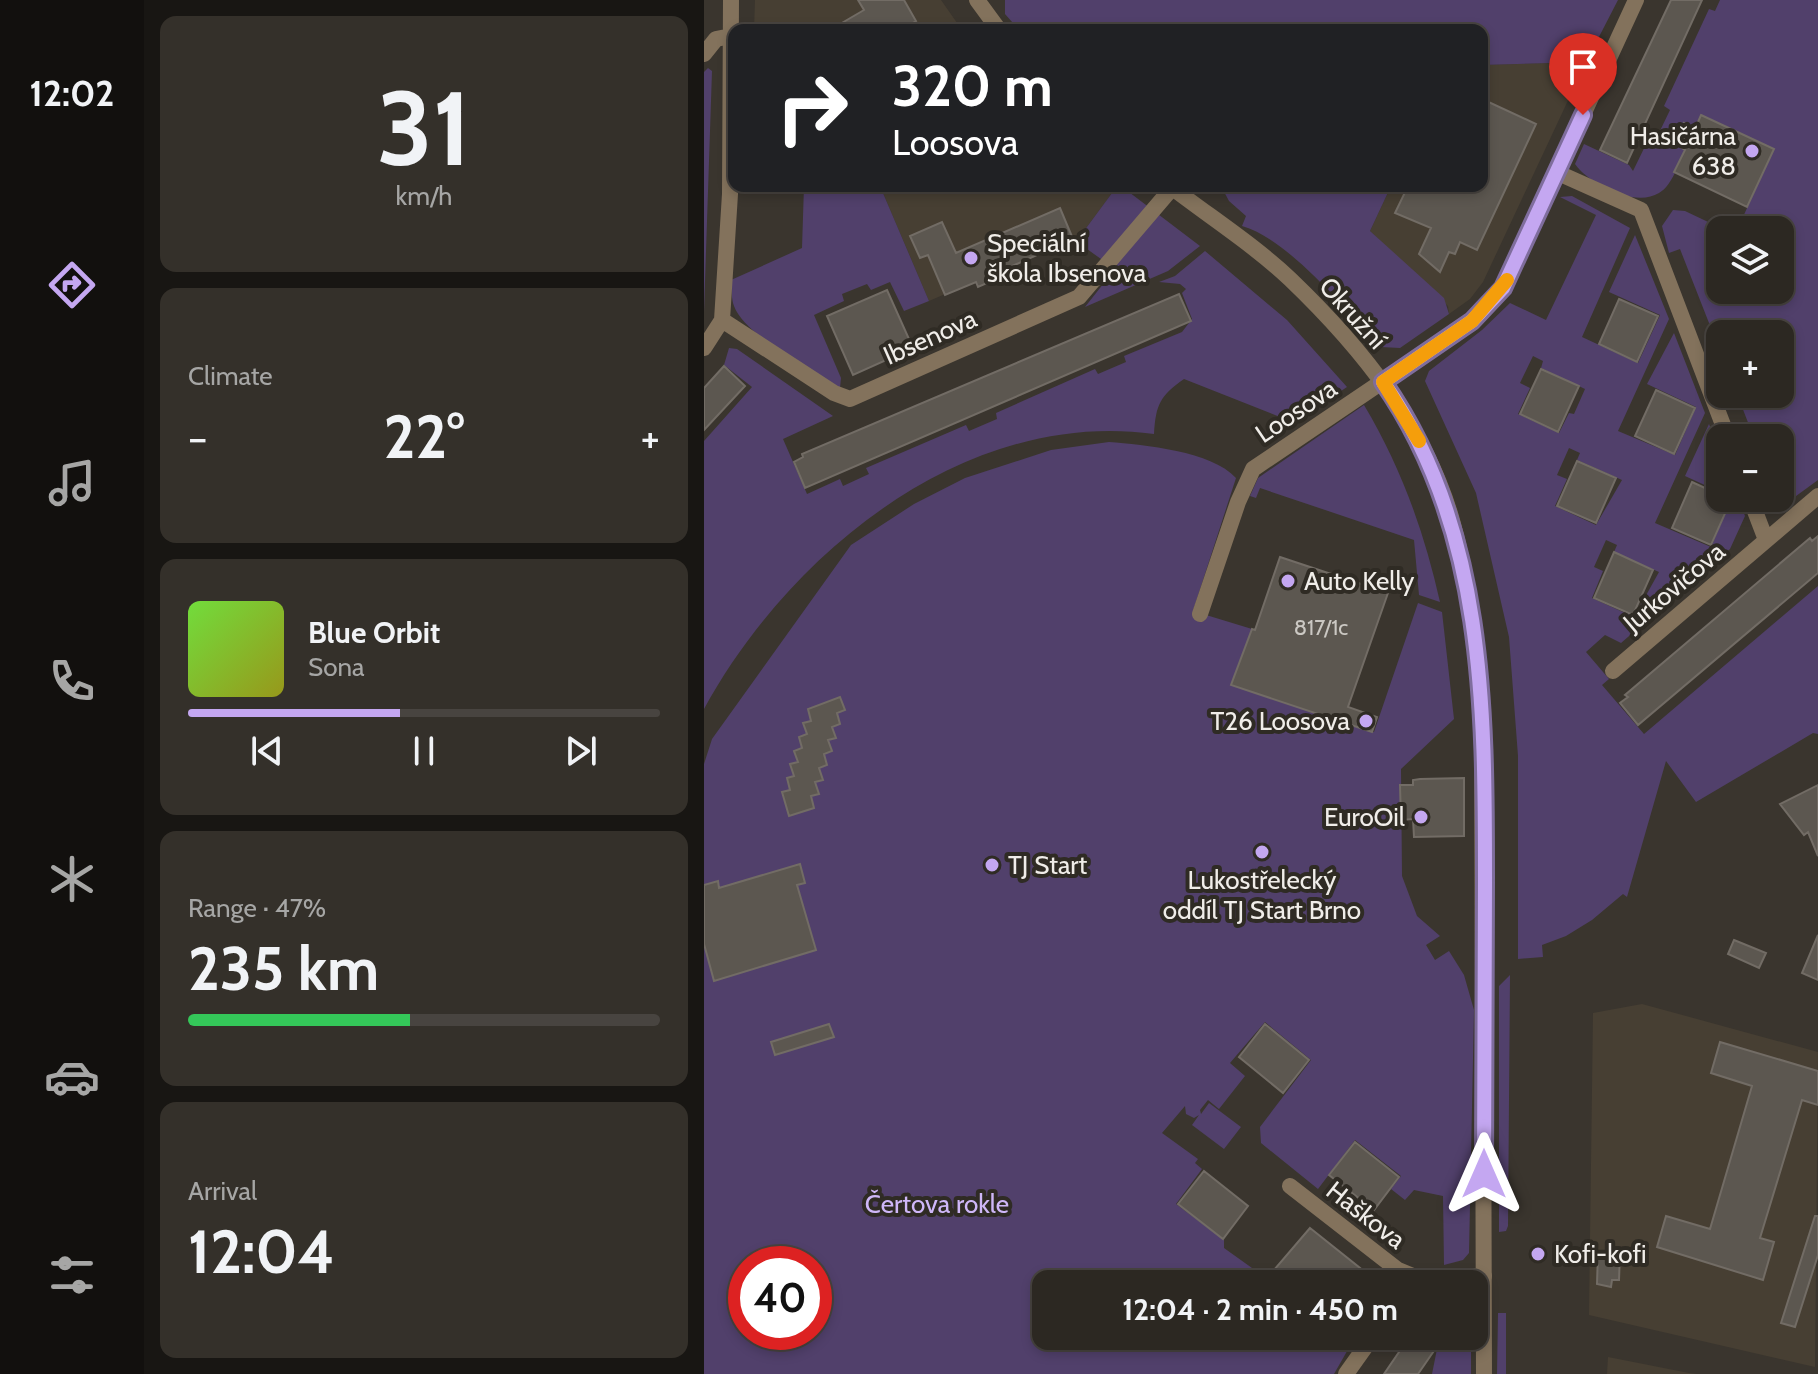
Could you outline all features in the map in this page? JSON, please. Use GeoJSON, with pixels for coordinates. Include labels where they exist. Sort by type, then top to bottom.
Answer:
{"type":"FeatureCollection","features":[{"type":"Feature","properties":{"kind":"street"},"geometry":{"type":"LineString","coordinates":[[731,0],[731,24]]}},
{"type":"Feature","properties":{"kind":"street"},"geometry":{"type":"LineString","coordinates":[[977,0],[995,24]]}},
{"type":"Feature","properties":{"kind":"street","name":"Loosova"},"geometry":{"type":"LineString","coordinates":[[1200,614],[1238,502],[1253,469],[1472,321],[1503,288],[1636,0]]}},
{"type":"Feature","properties":{"kind":"street"},"geometry":{"type":"LineString","coordinates":[[704,54],[716,39],[728,37]]}},
{"type":"Feature","properties":{"kind":"street"},"geometry":{"type":"LineString","coordinates":[[1556,172],[1641,210],[1723,424]]}},
{"type":"Feature","properties":{"kind":"street"},"geometry":{"type":"LineString","coordinates":[[704,348],[722,320],[730,192]]}},
{"type":"Feature","properties":{"kind":"street","name":"Ibsenova"},"geometry":{"type":"LineString","coordinates":[[722,320],[834,393],[850,399],[1079,297],[1167,192]]}},
{"type":"Feature","properties":{"kind":"street","name":"Okružní"},"geometry":{"type":"LineString","coordinates":[[1177,192],[1290,279],[1383,382],[1409,419],[1452,521],[1475,633],[1485,780],[1484,1270]]}},
{"type":"Feature","properties":{"kind":"street","name":"Jurkovičova"},"geometry":{"type":"LineString","coordinates":[[1613,671],[1818,496]]}},
{"type":"Feature","properties":{"kind":"street"},"geometry":{"type":"LineString","coordinates":[[1755,512],[1766,540]]}},
{"type":"Feature","properties":{"kind":"street","name":"Haškova"},"geometry":{"type":"LineString","coordinates":[[1290,1186],[1398,1270]]}},
{"type":"Feature","properties":{"kind":"street"},"geometry":{"type":"LineString","coordinates":[[1346,1374],[1363,1350]]}},
{"type":"Feature","properties":{"kind":"street","name":"Okružní"},"geometry":{"type":"LineString","coordinates":[[1484,1350],[1484,1374]]}},
{"type":"Feature","properties":{"kind":"shaded area"},"geometry":{"type":"Polygon","coordinates":[[[755,0],[941,0],[958,24],[754,24],[755,0]]]}},
{"type":"Feature","properties":{"kind":"shaded area"},"geometry":{"type":"Polygon","coordinates":[[[1586,62],[1483,282],[1470,299],[1449,314],[1448,306],[1370,231],[1388,192],[1488,192],[1488,65],[1586,62]]]}},
{"type":"Feature","properties":{"kind":"shaded area","name":"Speciální škola Ibsenova"},"geometry":{"type":"Polygon","coordinates":[[[883,192],[1112,193],[1081,235],[929,301],[883,192]]]}},
{"type":"Feature","properties":{"kind":"shaded area"},"geometry":{"type":"Polygon","coordinates":[[[1642,1004],[1818,1052],[1815,1367],[1589,1315],[1593,1013],[1642,1004]]]}},
{"type":"Feature","properties":{"kind":"shaded area"},"geometry":{"type":"Polygon","coordinates":[[[1608,1357],[1689,1373],[1697,1374],[1607,1374],[1608,1357]]]}},
{"type":"Feature","properties":{"kind":"green space"},"geometry":{"type":"Polygon","coordinates":[[[1005,0],[1618,0],[1586,62],[1488,65],[1488,24],[1014,24],[1005,14],[1005,0]]]}},
{"type":"Feature","properties":{"kind":"green space"},"geometry":{"type":"Polygon","coordinates":[[[1720,0],[1818,0],[1818,480],[1794,498],[1794,424],[1749,424],[1742,408],[1794,408],[1794,320],[1708,320],[1680,249],[1669,253],[1662,226],[1673,210],[1685,211],[1706,221],[1706,304],[1794,304],[1794,216],[1743,216],[1774,149],[1702,115],[1695,129],[1684,124],[1675,144],[1685,150],[1675,173],[1664,189],[1649,197],[1638,198],[1613,192],[1591,179],[1575,164],[1584,144],[1629,165],[1633,171],[1651,134],[1657,137],[1670,110],[1664,106],[1709,9],[1715,11],[1720,0]]]}},
{"type":"Feature","properties":{"kind":"green space"},"geometry":{"type":"Polygon","coordinates":[[[708,68],[712,71],[704,312],[704,72],[708,68]]]}},
{"type":"Feature","properties":{"kind":"green space"},"geometry":{"type":"Polygon","coordinates":[[[804,192],[883,192],[929,301],[904,311],[890,282],[871,290],[867,284],[842,294],[844,301],[814,315],[841,378],[840,388],[751,329],[740,317],[732,300],[731,280],[802,248],[804,192]]]}},
{"type":"Feature","properties":{"kind":"green space"},"geometry":{"type":"Polygon","coordinates":[[[1129,192],[1200,246],[1168,271],[1085,307],[1115,269],[1073,239],[1081,235],[1112,193],[1129,192]]]}},
{"type":"Feature","properties":{"kind":"green space"},"geometry":{"type":"Polygon","coordinates":[[[1224,192],[1388,192],[1370,231],[1444,298],[1449,314],[1400,348],[1381,347],[1298,261],[1260,233],[1242,226],[1246,216],[1229,201],[1224,192]]]}},
{"type":"Feature","properties":{"kind":"green space"},"geometry":{"type":"Polygon","coordinates":[[[1572,196],[1630,228],[1582,337],[1638,363],[1660,315],[1609,292],[1635,235],[1669,319],[1618,431],[1675,455],[1696,407],[1647,384],[1674,333],[1705,413],[1655,523],[1711,547],[1726,512],[1743,512],[1745,516],[1730,549],[1621,643],[1605,635],[1586,652],[1609,679],[1602,685],[1644,734],[1818,586],[1818,734],[1813,733],[1696,802],[1666,761],[1627,897],[1623,894],[1592,920],[1566,936],[1542,945],[1543,957],[1518,959],[1518,756],[1509,637],[1476,493],[1425,381],[1429,371],[1482,330],[1510,303],[1546,320],[1596,215],[1560,197],[1572,196]],[[1533,356],[1520,383],[1530,388],[1518,414],[1559,433],[1569,413],[1574,414],[1585,389],[1541,368],[1543,361],[1533,356]],[[1569,448],[1557,475],[1567,479],[1555,506],[1596,525],[1622,480],[1577,460],[1580,453],[1569,448]],[[1606,540],[1594,567],[1603,571],[1592,598],[1634,617],[1659,572],[1614,552],[1617,545],[1606,540]]]}},
{"type":"Feature","properties":{"kind":"green space"},"geometry":{"type":"Polygon","coordinates":[[[1205,251],[1287,320],[1347,387],[1284,429],[1285,419],[1184,379],[1161,402],[1154,434],[1084,432],[1016,444],[951,468],[890,503],[834,547],[784,597],[740,651],[704,709],[704,441],[752,387],[724,365],[729,348],[737,349],[833,416],[783,439],[807,494],[840,479],[843,486],[869,474],[866,468],[966,425],[969,431],[997,419],[996,413],[1095,369],[1098,374],[1126,362],[1124,356],[1182,332],[1192,319],[1182,293],[1186,289],[1180,284],[1159,282],[1175,276],[1205,251]]]}},
{"type":"Feature","properties":{"kind":"green space"},"geometry":{"type":"Polygon","coordinates":[[[1364,405],[1410,500],[1440,602],[1419,595],[1414,540],[1260,488],[1256,498],[1250,496],[1258,478],[1364,405]]]}},
{"type":"Feature","properties":{"kind":"green space"},"geometry":{"type":"Polygon","coordinates":[[[1706,430],[1706,486],[1685,476],[1706,430]]]}},
{"type":"Feature","properties":{"kind":"green space","name":"Čertova rokle"},"geometry":{"type":"Polygon","coordinates":[[[1109,442],[1177,451],[1211,461],[1225,469],[1236,478],[1193,611],[1252,629],[1231,685],[1374,732],[1418,603],[1442,612],[1454,719],[1401,769],[1402,876],[1417,916],[1440,936],[1426,945],[1435,960],[1449,951],[1464,975],[1474,1010],[1469,1253],[1463,1260],[1444,1265],[1443,1196],[1414,1190],[1405,1200],[1391,1189],[1401,1176],[1355,1140],[1318,1189],[1261,1143],[1260,1127],[1311,1060],[1265,1022],[1230,1063],[1245,1076],[1219,1109],[1208,1100],[1200,1110],[1201,1114],[1209,1103],[1241,1127],[1224,1149],[1192,1125],[1199,1115],[1194,1118],[1186,1114],[1185,1106],[1162,1133],[1198,1159],[1195,1163],[1202,1169],[1176,1204],[1224,1240],[1224,1248],[1255,1270],[1032,1270],[1032,1350],[1348,1350],[1334,1374],[704,1374],[704,764],[712,739],[851,545],[914,504],[965,478],[1051,450],[1109,442]]]}},
{"type":"Feature","properties":{"kind":"green space"},"geometry":{"type":"Polygon","coordinates":[[[1510,975],[1508,1226],[1506,1231],[1499,1232],[1499,986],[1510,975]]]}},
{"type":"Feature","properties":{"kind":"green space"},"geometry":{"type":"Polygon","coordinates":[[[1498,1313],[1506,1313],[1506,1374],[1497,1374],[1498,1313]]]}},
{"type":"Feature","properties":{"kind":"green space"},"geometry":{"type":"Polygon","coordinates":[[[1437,1350],[1471,1350],[1471,1374],[1432,1374],[1437,1350]]]}},
{"type":"Feature","properties":{"kind":"building"},"geometry":{"type":"Polygon","coordinates":[[[858,0],[904,0],[916,21],[911,24],[840,24],[864,10],[858,0]]]}},
{"type":"Feature","properties":{"kind":"building"},"geometry":{"type":"Polygon","coordinates":[[[1671,0],[1702,0],[1627,163],[1600,150],[1671,0]]]}},
{"type":"Feature","properties":{"kind":"building"},"geometry":{"type":"Polygon","coordinates":[[[1488,102],[1536,124],[1477,250],[1460,242],[1455,254],[1449,252],[1440,272],[1419,254],[1431,228],[1395,213],[1405,192],[1488,192],[1488,102]]]}},
{"type":"Feature","properties":{"kind":"building"},"geometry":{"type":"Polygon","coordinates":[[[1701,115],[1774,149],[1747,207],[1674,172],[1685,150],[1675,144],[1684,123],[1695,129],[1701,115]]]}},
{"type":"Feature","properties":{"kind":"building"},"geometry":{"type":"Polygon","coordinates":[[[1060,208],[1073,239],[992,275],[994,280],[978,287],[976,282],[945,295],[928,255],[920,258],[910,236],[942,222],[956,253],[1060,208]]]}},
{"type":"Feature","properties":{"kind":"building"},"geometry":{"type":"Polygon","coordinates":[[[887,290],[913,348],[853,375],[827,316],[887,290]]]}},
{"type":"Feature","properties":{"kind":"building"},"geometry":{"type":"Polygon","coordinates":[[[1179,294],[1191,321],[805,488],[794,462],[803,457],[802,454],[1179,294]]]}},
{"type":"Feature","properties":{"kind":"building"},"geometry":{"type":"Polygon","coordinates":[[[1619,299],[1658,316],[1637,362],[1599,344],[1619,299]]]}},
{"type":"Feature","properties":{"kind":"building"},"geometry":{"type":"Polygon","coordinates":[[[724,366],[745,386],[704,430],[704,388],[724,366]]]}},
{"type":"Feature","properties":{"kind":"building"},"geometry":{"type":"Polygon","coordinates":[[[1541,369],[1579,386],[1558,432],[1520,414],[1541,369]]]}},
{"type":"Feature","properties":{"kind":"building"},"geometry":{"type":"Polygon","coordinates":[[[1656,390],[1695,408],[1674,454],[1635,436],[1656,390]]]}},
{"type":"Feature","properties":{"kind":"building"},"geometry":{"type":"Polygon","coordinates":[[[1577,461],[1616,478],[1596,523],[1557,506],[1577,461]]]}},
{"type":"Feature","properties":{"kind":"building"},"geometry":{"type":"Polygon","coordinates":[[[1692,482],[1706,488],[1706,512],[1726,512],[1711,545],[1672,528],[1692,482]]]}},
{"type":"Feature","properties":{"kind":"building"},"geometry":{"type":"Polygon","coordinates":[[[1818,536],[1818,573],[1638,725],[1620,703],[1628,697],[1625,695],[1810,538],[1812,541],[1818,536]]]}},
{"type":"Feature","properties":{"kind":"building"},"geometry":{"type":"Polygon","coordinates":[[[1614,552],[1653,570],[1633,615],[1594,598],[1614,552]]]}},
{"type":"Feature","properties":{"kind":"building"},"geometry":{"type":"Polygon","coordinates":[[[1280,557],[1388,593],[1348,707],[1377,717],[1372,732],[1231,685],[1252,629],[1255,630],[1280,557]]]}},
{"type":"Feature","properties":{"kind":"building"},"geometry":{"type":"Polygon","coordinates":[[[840,697],[845,710],[837,713],[840,724],[832,727],[836,738],[828,740],[832,751],[824,754],[827,765],[819,768],[823,780],[815,782],[819,794],[811,796],[814,808],[789,816],[782,792],[790,790],[787,778],[794,776],[790,764],[798,762],[794,751],[802,748],[799,737],[807,734],[803,723],[811,721],[808,709],[840,697]]]}},
{"type":"Feature","properties":{"kind":"building"},"geometry":{"type":"Polygon","coordinates":[[[1464,778],[1464,836],[1414,837],[1413,819],[1401,820],[1400,785],[1413,785],[1413,780],[1420,779],[1464,778]]]}},
{"type":"Feature","properties":{"kind":"building"},"geometry":{"type":"Polygon","coordinates":[[[1818,785],[1818,856],[1808,832],[1804,835],[1780,804],[1818,785]]]}},
{"type":"Feature","properties":{"kind":"building"},"geometry":{"type":"Polygon","coordinates":[[[800,864],[805,883],[797,885],[816,950],[714,981],[704,944],[704,885],[718,881],[719,888],[800,864]]]}},
{"type":"Feature","properties":{"kind":"building"},"geometry":{"type":"Polygon","coordinates":[[[1818,935],[1818,980],[1802,973],[1818,935]]]}},
{"type":"Feature","properties":{"kind":"building"},"geometry":{"type":"Polygon","coordinates":[[[1734,940],[1766,953],[1759,968],[1728,954],[1734,940]]]}},
{"type":"Feature","properties":{"kind":"building"},"geometry":{"type":"Polygon","coordinates":[[[829,1024],[834,1037],[775,1055],[771,1042],[829,1024]]]}},
{"type":"Feature","properties":{"kind":"building"},"geometry":{"type":"Polygon","coordinates":[[[1265,1024],[1309,1060],[1283,1093],[1239,1057],[1265,1024]]]}},
{"type":"Feature","properties":{"kind":"building"},"geometry":{"type":"Polygon","coordinates":[[[1720,1042],[1818,1071],[1818,1105],[1802,1100],[1760,1238],[1774,1242],[1763,1280],[1657,1247],[1666,1216],[1710,1229],[1752,1086],[1711,1073],[1720,1042]]]}},
{"type":"Feature","properties":{"kind":"building"},"geometry":{"type":"Polygon","coordinates":[[[1355,1142],[1399,1177],[1374,1210],[1329,1175],[1355,1142]]]}},
{"type":"Feature","properties":{"kind":"building"},"geometry":{"type":"Polygon","coordinates":[[[1204,1171],[1248,1206],[1223,1239],[1178,1204],[1204,1171]]]}},
{"type":"Feature","properties":{"kind":"building"},"geometry":{"type":"Polygon","coordinates":[[[1815,1216],[1818,1216],[1818,1255],[1795,1327],[1781,1323],[1815,1216]]]}},
{"type":"Feature","properties":{"kind":"building"},"geometry":{"type":"Polygon","coordinates":[[[1310,1228],[1360,1268],[1358,1270],[1274,1270],[1310,1228]]]}},
{"type":"Feature","properties":{"kind":"building"},"geometry":{"type":"Polygon","coordinates":[[[1598,1252],[1620,1252],[1619,1280],[1612,1280],[1611,1287],[1597,1284],[1598,1252]]]}},
{"type":"Feature","properties":{"kind":"building"},"geometry":{"type":"Polygon","coordinates":[[[1400,1350],[1435,1350],[1418,1374],[1384,1374],[1400,1350]]]}},
{"type":"Feature","properties":{"kind":"slow traffic"},"geometry":{"type":"LineString","coordinates":[[1419,441],[1409,419],[1383,382],[1472,321],[1507,280]]}},
{"type":"Feature","properties":{"kind":"place","name":"Hasičárna 638"},"geometry":{"type":"Point","coordinates":[1752,151]}},
{"type":"Feature","properties":{"kind":"place","name":"Speciální škola Ibsenova"},"geometry":{"type":"Point","coordinates":[971,258]}},
{"type":"Feature","properties":{"kind":"place","name":"Auto Kelly"},"geometry":{"type":"Point","coordinates":[1288,581]}},
{"type":"Feature","properties":{"kind":"place","name":"T26 Loosova"},"geometry":{"type":"Point","coordinates":[1366,721]}},
{"type":"Feature","properties":{"kind":"place","name":"EuroOil"},"geometry":{"type":"Point","coordinates":[1421,817]}},
{"type":"Feature","properties":{"kind":"place","name":"Lukostřelecký oddíl TJ Start Brno"},"geometry":{"type":"Point","coordinates":[1262,852]}},
{"type":"Feature","properties":{"kind":"place","name":"TJ Start"},"geometry":{"type":"Point","coordinates":[992,865]}},
{"type":"Feature","properties":{"kind":"place","name":"Kofi-kofi"},"geometry":{"type":"Point","coordinates":[1538,1254]}},
{"type":"Feature","properties":{"kind":"route"},"geometry":{"type":"LineString","coordinates":[[1484,1174],[1485,780],[1475,633],[1452,521],[1409,419],[1383,382],[1472,321],[1503,288],[1583,115]]}}]}
